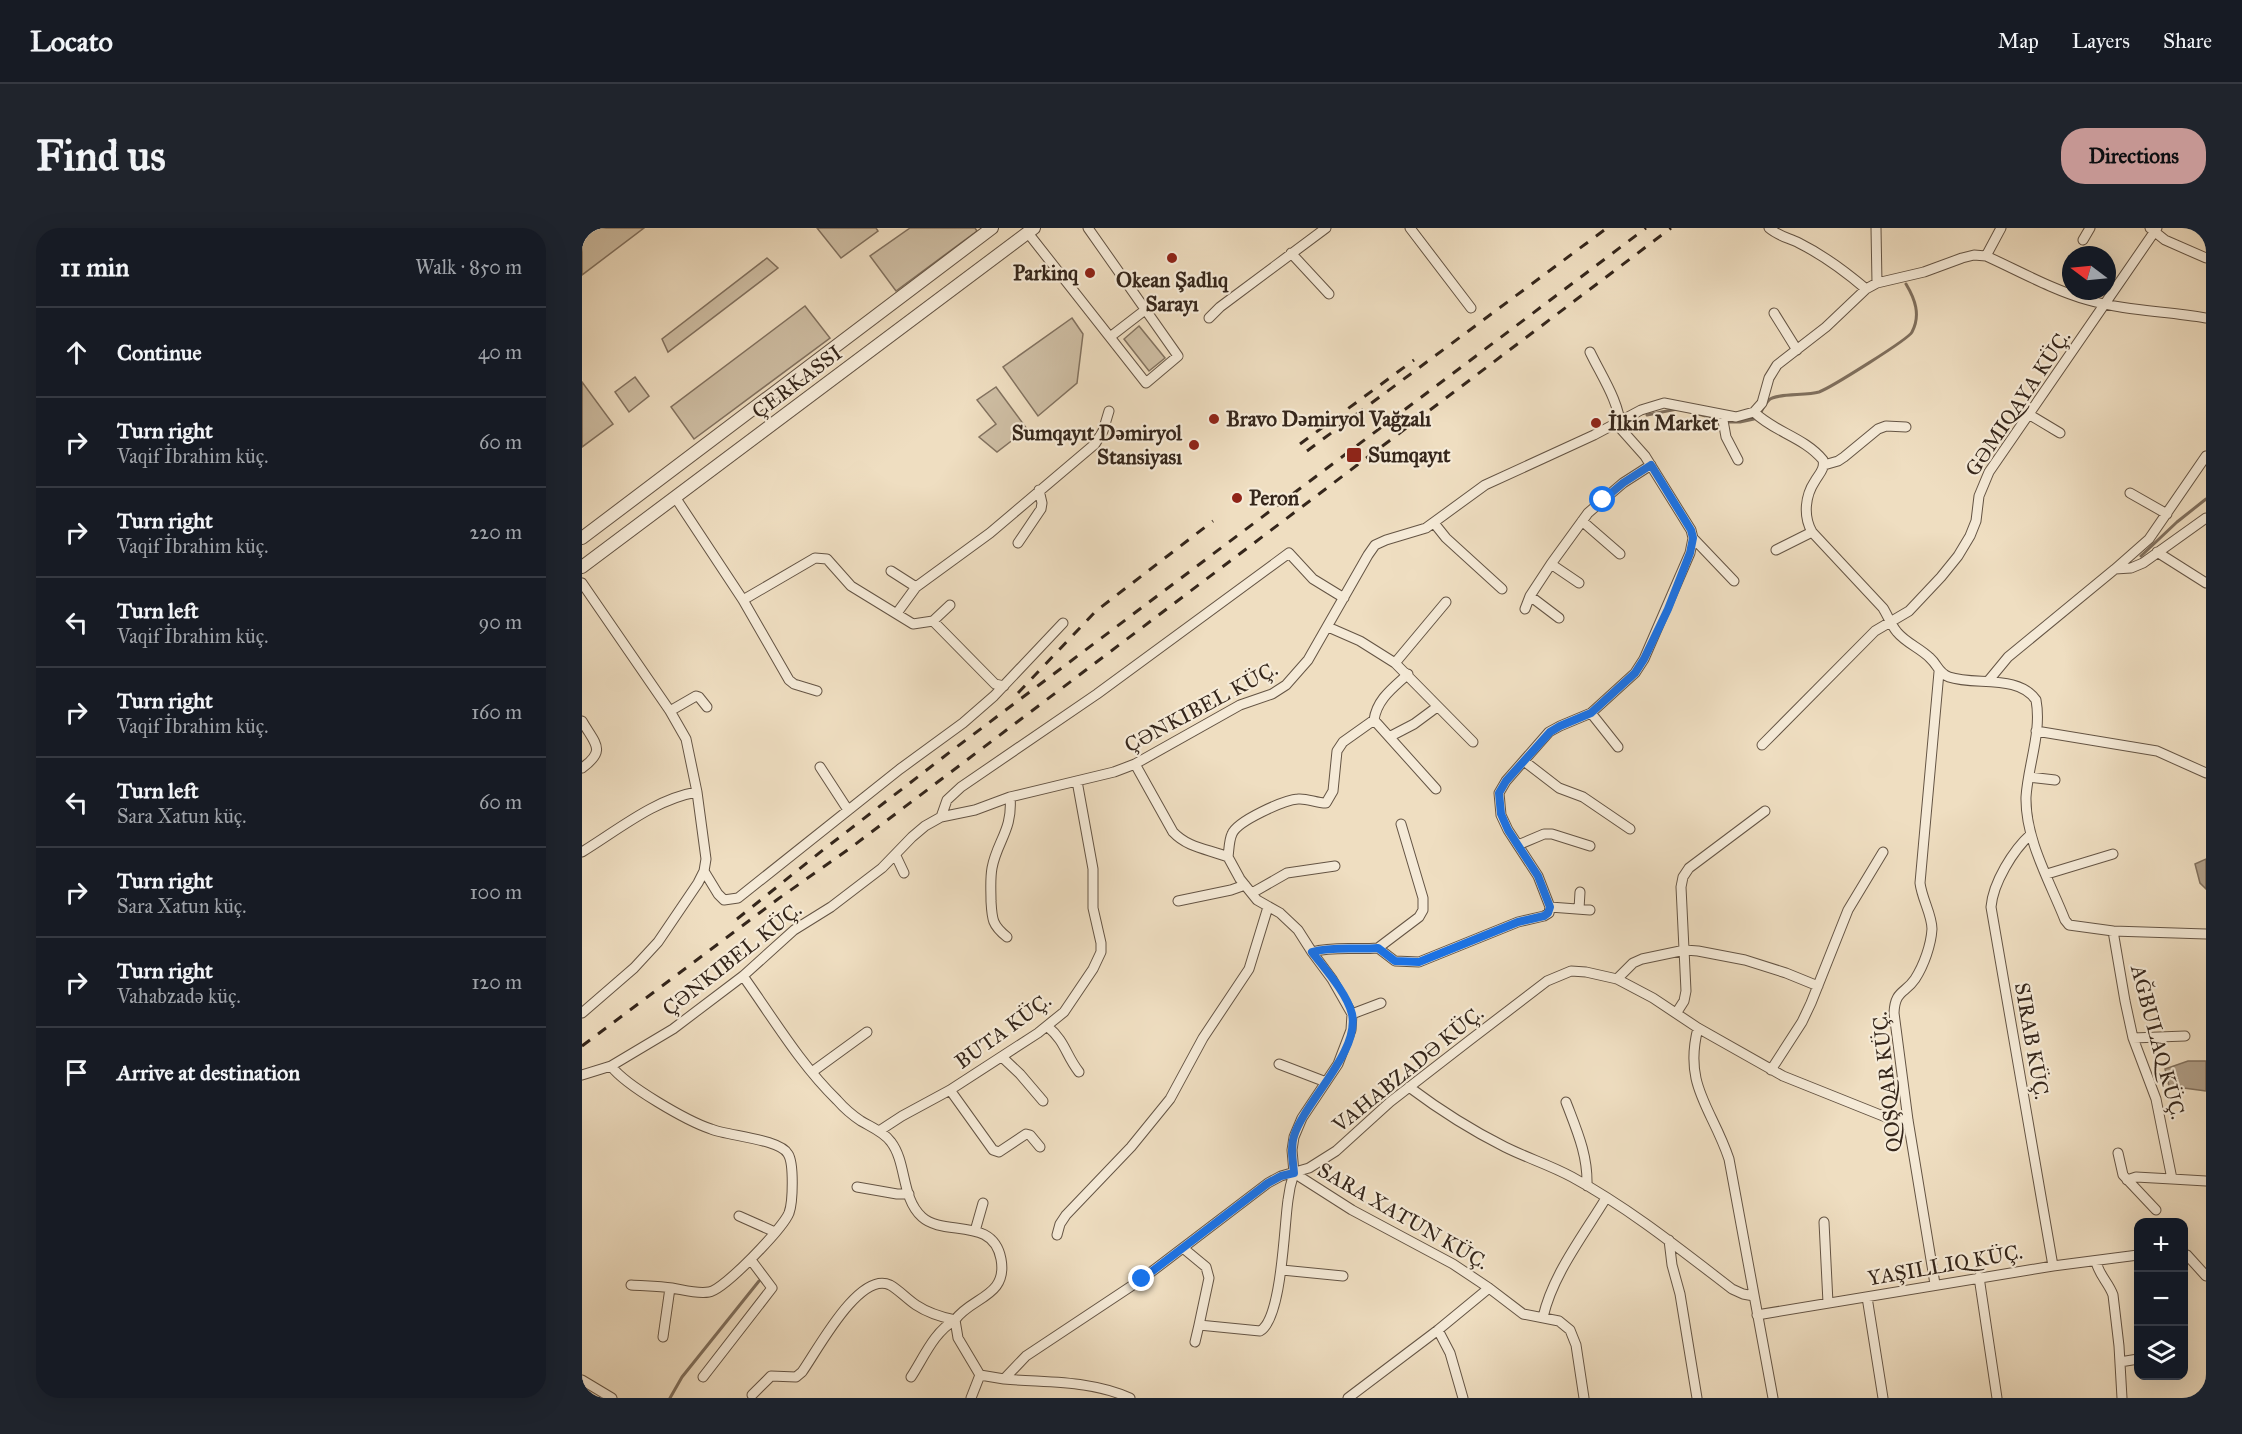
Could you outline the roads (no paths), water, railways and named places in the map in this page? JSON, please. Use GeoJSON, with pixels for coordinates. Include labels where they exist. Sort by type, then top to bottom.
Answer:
{"type":"FeatureCollection","features":[{"type":"Feature","properties":{"kind":"street"},"geometry":{"type":"LineString","coordinates":[[582,538],[992,228]]}},
{"type":"Feature","properties":{"kind":"street"},"geometry":{"type":"LineString","coordinates":[[582,567],[1029,230],[1146,383],[1178,356],[1088,228]]}},
{"type":"Feature","properties":{"kind":"street"},"geometry":{"type":"LineString","coordinates":[[1209,318],[1220,307],[1326,228]]}},
{"type":"Feature","properties":{"kind":"street"},"geometry":{"type":"LineString","coordinates":[[1410,228],[1471,308]]}},
{"type":"Feature","properties":{"kind":"street"},"geometry":{"type":"LineString","coordinates":[[1769,228],[1826,259],[1866,289]]}},
{"type":"Feature","properties":{"kind":"street"},"geometry":{"type":"LineString","coordinates":[[1876,228],[1878,283]]}},
{"type":"Feature","properties":{"kind":"street"},"geometry":{"type":"LineString","coordinates":[[1986,256],[2001,228]]}},
{"type":"Feature","properties":{"kind":"street"},"geometry":{"type":"LineString","coordinates":[[2083,240],[2090,228]]}},
{"type":"Feature","properties":{"kind":"street"},"geometry":{"type":"LineString","coordinates":[[2154,229],[2166,240],[2206,258]]}},
{"type":"Feature","properties":{"kind":"street","name":"GƏMIQAYA KÜÇ."},"geometry":{"type":"LineString","coordinates":[[1762,745],[1875,632],[1909,611],[1958,556],[1976,521],[1983,484],[2154,229]]}},
{"type":"Feature","properties":{"kind":"street"},"geometry":{"type":"LineString","coordinates":[[1291,253],[1329,294]]}},
{"type":"Feature","properties":{"kind":"street"},"geometry":{"type":"LineString","coordinates":[[1824,465],[1820,456],[1805,443],[1754,412],[1766,395],[1772,371],[1826,327],[1866,289],[1878,283],[1924,272],[1968,256],[1986,256],[2076,296],[2104,304],[2206,318]]}},
{"type":"Feature","properties":{"kind":"street"},"geometry":{"type":"LineString","coordinates":[[1110,338],[1145,310]]}},
{"type":"Feature","properties":{"kind":"street"},"geometry":{"type":"LineString","coordinates":[[1774,313],[1797,350]]}},
{"type":"Feature","properties":{"kind":"street"},"geometry":{"type":"LineString","coordinates":[[1378,948],[1395,961],[1419,962],[1518,922],[1548,913],[1550,907],[1538,876],[1501,814],[1499,793],[1506,781],[1550,732],[1591,713],[1635,673],[1644,659],[1690,553],[1693,538],[1691,530],[1651,465],[1620,429],[1617,406],[1590,352]]}},
{"type":"Feature","properties":{"kind":"street","name":"ÇƏNKIBEL KÜÇ."},"geometry":{"type":"LineString","coordinates":[[582,1075],[611,1066],[673,1029],[743,976],[781,940],[839,901],[896,856],[925,826],[941,817],[975,810],[1010,797],[1114,772],[1135,764],[1240,705],[1272,694],[1286,685],[1308,660],[1375,545],[1426,528],[1485,484],[1594,435],[1641,410],[1664,403],[1742,417],[1754,412]]}},
{"type":"Feature","properties":{"kind":"street"},"geometry":{"type":"LineString","coordinates":[[897,612],[916,587],[990,533],[1095,444],[1103,431],[1109,411]]}},
{"type":"Feature","properties":{"kind":"street"},"geometry":{"type":"LineString","coordinates":[[1722,415],[1726,437],[1738,459]]}},
{"type":"Feature","properties":{"kind":"street"},"geometry":{"type":"LineString","coordinates":[[2030,415],[2060,433]]}},
{"type":"Feature","properties":{"kind":"street"},"geometry":{"type":"LineString","coordinates":[[1906,427],[1886,426],[1878,429],[1838,461],[1824,465],[1813,483],[1806,507],[1806,515],[1812,532],[1883,608],[1890,623],[1900,635],[1931,658],[1939,672],[1955,678],[1989,680],[2025,691],[2033,696],[2038,708],[2026,797],[2031,834],[2069,925],[2113,931],[2206,934]]}},
{"type":"Feature","properties":{"kind":"street"},"geometry":{"type":"LineString","coordinates":[[1989,680],[2008,657],[2149,539],[2206,456]]}},
{"type":"Feature","properties":{"kind":"street"},"geometry":{"type":"LineString","coordinates":[[1525,609],[1530,596],[1551,564],[1588,513],[1623,483],[1651,465]]}},
{"type":"Feature","properties":{"kind":"street"},"geometry":{"type":"LineString","coordinates":[[1018,543],[1041,509],[1039,490]]}},
{"type":"Feature","properties":{"kind":"street"},"geometry":{"type":"LineString","coordinates":[[2130,493],[2167,514]]}},
{"type":"Feature","properties":{"kind":"street"},"geometry":{"type":"LineString","coordinates":[[675,497],[743,600],[789,680],[817,691]]}},
{"type":"Feature","properties":{"kind":"street"},"geometry":{"type":"LineString","coordinates":[[2115,568],[2132,568],[2206,518]]}},
{"type":"Feature","properties":{"kind":"street"},"geometry":{"type":"LineString","coordinates":[[1582,521],[1620,554]]}},
{"type":"Feature","properties":{"kind":"street"},"geometry":{"type":"LineString","coordinates":[[1434,523],[1446,538],[1502,589]]}},
{"type":"Feature","properties":{"kind":"street"},"geometry":{"type":"LineString","coordinates":[[1776,550],[1812,532]]}},
{"type":"Feature","properties":{"kind":"street"},"geometry":{"type":"LineString","coordinates":[[1693,538],[1734,581]]}},
{"type":"Feature","properties":{"kind":"street"},"geometry":{"type":"LineString","coordinates":[[941,817],[947,800],[961,787],[1097,694],[1289,552],[1313,579],[1344,598]]}},
{"type":"Feature","properties":{"kind":"street"},"geometry":{"type":"LineString","coordinates":[[2157,552],[2206,583]]}},
{"type":"Feature","properties":{"kind":"street"},"geometry":{"type":"LineString","coordinates":[[743,600],[820,557],[827,559],[851,586],[897,612],[913,624],[933,621],[951,605]]}},
{"type":"Feature","properties":{"kind":"street"},"geometry":{"type":"LineString","coordinates":[[1551,564],[1579,584]]}},
{"type":"Feature","properties":{"kind":"street"},"geometry":{"type":"LineString","coordinates":[[891,572],[916,587]]}},
{"type":"Feature","properties":{"kind":"street"},"geometry":{"type":"LineString","coordinates":[[582,583],[670,711],[690,752],[698,792],[706,859],[704,871],[650,953],[582,1013]]}},
{"type":"Feature","properties":{"kind":"street"},"geometry":{"type":"LineString","coordinates":[[1530,596],[1559,618]]}},
{"type":"Feature","properties":{"kind":"street"},"geometry":{"type":"LineString","coordinates":[[1395,663],[1446,602]]}},
{"type":"Feature","properties":{"kind":"street"},"geometry":{"type":"LineString","coordinates":[[933,621],[995,684],[1004,686]]}},
{"type":"Feature","properties":{"kind":"street"},"geometry":{"type":"LineString","coordinates":[[704,871],[724,900],[738,898],[848,810],[963,723],[1004,686],[1063,623]]}},
{"type":"Feature","properties":{"kind":"street"},"geometry":{"type":"LineString","coordinates":[[1328,627],[1360,640],[1395,663],[1473,742]]}},
{"type":"Feature","properties":{"kind":"street","name":"QOŞQAR KÜÇ."},"geometry":{"type":"LineString","coordinates":[[1935,1284],[1908,1120],[1894,1013],[1897,998],[1903,989],[1914,982],[1920,972],[1926,958],[1932,929],[1920,883],[1939,672]]}},
{"type":"Feature","properties":{"kind":"street"},"geometry":{"type":"LineString","coordinates":[[1228,857],[1232,833],[1237,825],[1267,810],[1298,799],[1326,802],[1333,791],[1337,751],[1342,742],[1374,720],[1380,700],[1408,674]]}},
{"type":"Feature","properties":{"kind":"street"},"geometry":{"type":"LineString","coordinates":[[670,711],[696,696],[706,707]]}},
{"type":"Feature","properties":{"kind":"street"},"geometry":{"type":"LineString","coordinates":[[1391,736],[1414,724],[1437,707]]}},
{"type":"Feature","properties":{"kind":"street"},"geometry":{"type":"LineString","coordinates":[[1591,713],[1618,747]]}},
{"type":"Feature","properties":{"kind":"street"},"geometry":{"type":"LineString","coordinates":[[1374,720],[1391,736],[1436,789]]}},
{"type":"Feature","properties":{"kind":"street"},"geometry":{"type":"LineString","coordinates":[[582,722],[596,746],[597,753],[594,759],[582,768]]}},
{"type":"Feature","properties":{"kind":"street"},"geometry":{"type":"LineString","coordinates":[[2036,731],[2151,749],[2206,773]]}},
{"type":"Feature","properties":{"kind":"street"},"geometry":{"type":"LineString","coordinates":[[1524,761],[1559,788],[1583,797],[1630,829]]}},
{"type":"Feature","properties":{"kind":"street"},"geometry":{"type":"LineString","coordinates":[[1135,764],[1173,832],[1180,840],[1228,857],[1257,900],[1280,913],[1293,924],[1332,979],[1352,1014],[1381,1003]]}},
{"type":"Feature","properties":{"kind":"street"},"geometry":{"type":"LineString","coordinates":[[820,767],[848,810]]}},
{"type":"Feature","properties":{"kind":"street"},"geometry":{"type":"LineString","coordinates":[[2029,777],[2055,780]]}},
{"type":"Feature","properties":{"kind":"street","name":"BUTA KÜÇ."},"geometry":{"type":"LineString","coordinates":[[879,1131],[950,1090],[1047,1026],[1064,1012],[1093,969],[1101,952],[1101,943],[1093,908],[1093,869],[1077,781]]}},
{"type":"Feature","properties":{"kind":"street"},"geometry":{"type":"LineString","coordinates":[[582,852],[661,804],[680,795],[698,792]]}},
{"type":"Feature","properties":{"kind":"street"},"geometry":{"type":"LineString","coordinates":[[1007,937],[996,928],[993,921],[990,883],[992,868],[1011,818],[1010,797]]}},
{"type":"Feature","properties":{"kind":"street"},"geometry":{"type":"LineString","coordinates":[[1677,1012],[1684,1001],[1686,991],[1681,887],[1683,877],[1689,868],[1765,812]]}},
{"type":"Feature","properties":{"kind":"street"},"geometry":{"type":"LineString","coordinates":[[1312,952],[1329,947],[1378,948],[1419,917],[1423,910],[1423,898],[1401,824]]}},
{"type":"Feature","properties":{"kind":"street"},"geometry":{"type":"LineString","coordinates":[[1518,845],[1544,834],[1552,834],[1590,846]]}},
{"type":"Feature","properties":{"kind":"street","name":"SIRAB KÜÇ."},"geometry":{"type":"LineString","coordinates":[[2031,834],[2025,839],[1997,882],[1992,895],[1991,907],[2054,1266]]}},
{"type":"Feature","properties":{"kind":"street"},"geometry":{"type":"LineString","coordinates":[[1771,1070],[1802,1022],[1848,910],[1883,852]]}},
{"type":"Feature","properties":{"kind":"street"},"geometry":{"type":"LineString","coordinates":[[2047,874],[2113,854]]}},
{"type":"Feature","properties":{"kind":"street"},"geometry":{"type":"LineString","coordinates":[[896,856],[904,873]]}},
{"type":"Feature","properties":{"kind":"street"},"geometry":{"type":"LineString","coordinates":[[1252,893],[1287,873],[1335,866]]}},
{"type":"Feature","properties":{"kind":"street"},"geometry":{"type":"LineString","coordinates":[[1178,902],[1245,885]]}},
{"type":"Feature","properties":{"kind":"street"},"geometry":{"type":"LineString","coordinates":[[1579,909],[1580,892]]}},
{"type":"Feature","properties":{"kind":"street"},"geometry":{"type":"LineString","coordinates":[[1057,1235],[1066,1215],[1131,1147],[1170,1099],[1203,1038],[1248,969],[1268,907]]}},
{"type":"Feature","properties":{"kind":"street"},"geometry":{"type":"LineString","coordinates":[[1550,907],[1590,910]]}},
{"type":"Feature","properties":{"kind":"street","name":"AĞBULAQ KÜÇ."},"geometry":{"type":"LineString","coordinates":[[2113,931],[2133,1038],[2156,1099],[2172,1179]]}},
{"type":"Feature","properties":{"kind":"street"},"geometry":{"type":"LineString","coordinates":[[1617,979],[1633,963],[1642,959],[1685,950],[1720,954],[1745,960],[1818,986]]}},
{"type":"Feature","properties":{"kind":"street","name":"VAHABZADƏ KÜÇ."},"geometry":{"type":"LineString","coordinates":[[1004,1379],[1026,1356],[1142,1279],[1268,1183],[1281,1176],[1309,1168],[1336,1151],[1408,1087],[1547,981],[1571,971],[1617,979],[1677,1012],[1698,1028],[1771,1070],[1888,1118],[1908,1120]]}},
{"type":"Feature","properties":{"kind":"street"},"geometry":{"type":"LineString","coordinates":[[743,976],[812,1072],[851,1114],[891,1140],[914,1208],[928,1221],[975,1231],[989,1238],[996,1245],[1002,1262],[998,1285],[992,1292],[961,1311],[955,1320],[938,1334],[911,1377]]}},
{"type":"Feature","properties":{"kind":"street","name":"SARA XATUN KÜÇ."},"geometry":{"type":"LineString","coordinates":[[1352,1014],[1351,1030],[1346,1046],[1302,1118],[1294,1137],[1292,1150],[1294,1173],[1352,1210],[1453,1264],[1523,1314],[1558,1321],[1570,1330],[1576,1345],[1584,1398]]}},
{"type":"Feature","properties":{"kind":"street"},"geometry":{"type":"LineString","coordinates":[[1047,1026],[1064,1043],[1072,1063],[1079,1072]]}},
{"type":"Feature","properties":{"kind":"street"},"geometry":{"type":"LineString","coordinates":[[1698,1028],[1693,1060],[1696,1076],[1708,1114],[1722,1139],[1729,1159],[1773,1398]]}},
{"type":"Feature","properties":{"kind":"street"},"geometry":{"type":"LineString","coordinates":[[812,1072],[867,1032]]}},
{"type":"Feature","properties":{"kind":"street"},"geometry":{"type":"LineString","coordinates":[[2133,1038],[2185,1036]]}},
{"type":"Feature","properties":{"kind":"street"},"geometry":{"type":"LineString","coordinates":[[1002,1057],[1043,1101]]}},
{"type":"Feature","properties":{"kind":"street"},"geometry":{"type":"LineString","coordinates":[[1279,1065],[1326,1082]]}},
{"type":"Feature","properties":{"kind":"street"},"geometry":{"type":"LineString","coordinates":[[611,1066],[627,1083],[692,1121],[727,1134],[773,1144],[788,1152],[790,1159],[792,1202],[789,1214],[751,1260],[718,1289],[710,1292],[631,1285]]}},
{"type":"Feature","properties":{"kind":"street"},"geometry":{"type":"LineString","coordinates":[[1408,1087],[1452,1119],[1587,1186],[1669,1240],[1732,1289],[1754,1296]]}},
{"type":"Feature","properties":{"kind":"street"},"geometry":{"type":"LineString","coordinates":[[950,1090],[993,1150],[999,1152],[1026,1134],[1030,1135],[1040,1147]]}},
{"type":"Feature","properties":{"kind":"street"},"geometry":{"type":"LineString","coordinates":[[1566,1102],[1585,1150],[1588,1167],[1587,1186]]}},
{"type":"Feature","properties":{"kind":"street"},"geometry":{"type":"LineString","coordinates":[[2118,1153],[2123,1175],[2156,1210]]}},
{"type":"Feature","properties":{"kind":"street"},"geometry":{"type":"LineString","coordinates":[[1199,1325],[1260,1331],[1266,1328],[1273,1311],[1282,1270],[1287,1202],[1294,1173]]}},
{"type":"Feature","properties":{"kind":"street"},"geometry":{"type":"LineString","coordinates":[[2127,1180],[2136,1177],[2206,1181]]}},
{"type":"Feature","properties":{"kind":"street"},"geometry":{"type":"LineString","coordinates":[[857,1187],[909,1194]]}},
{"type":"Feature","properties":{"kind":"street"},"geometry":{"type":"LineString","coordinates":[[1543,1317],[1554,1283],[1606,1198]]}},
{"type":"Feature","properties":{"kind":"street"},"geometry":{"type":"LineString","coordinates":[[975,1231],[983,1203]]}},
{"type":"Feature","properties":{"kind":"street"},"geometry":{"type":"LineString","coordinates":[[739,1216],[775,1232]]}},
{"type":"Feature","properties":{"kind":"street"},"geometry":{"type":"LineString","coordinates":[[1824,1222],[1828,1303]]}},
{"type":"Feature","properties":{"kind":"street"},"geometry":{"type":"LineString","coordinates":[[1669,1240],[1697,1398]]}},
{"type":"Feature","properties":{"kind":"street"},"geometry":{"type":"LineString","coordinates":[[1183,1248],[1206,1267],[1209,1278],[1195,1342]]}},
{"type":"Feature","properties":{"kind":"street"},"geometry":{"type":"LineString","coordinates":[[1758,1315],[1979,1277],[2134,1256]]}},
{"type":"Feature","properties":{"kind":"street"},"geometry":{"type":"LineString","coordinates":[[2188,1256],[2206,1276]]}},
{"type":"Feature","properties":{"kind":"street"},"geometry":{"type":"LineString","coordinates":[[703,1377],[772,1288],[751,1260]]}},
{"type":"Feature","properties":{"kind":"street"},"geometry":{"type":"LineString","coordinates":[[2096,1261],[2097,1269],[2113,1295],[2122,1398]]}},
{"type":"Feature","properties":{"kind":"street"},"geometry":{"type":"LineString","coordinates":[[1282,1270],[1343,1276]]}},
{"type":"Feature","properties":{"kind":"street"},"geometry":{"type":"LineString","coordinates":[[1979,1277],[1997,1398]]}},
{"type":"Feature","properties":{"kind":"street"},"geometry":{"type":"LineString","coordinates":[[752,1395],[771,1376],[796,1377],[802,1372],[838,1315],[851,1302],[881,1283],[890,1285],[929,1312],[955,1320]]}},
{"type":"Feature","properties":{"kind":"street"},"geometry":{"type":"LineString","coordinates":[[663,1337],[670,1288]]}},
{"type":"Feature","properties":{"kind":"street"},"geometry":{"type":"LineString","coordinates":[[1348,1398],[1489,1288]]}},
{"type":"Feature","properties":{"kind":"street"},"geometry":{"type":"LineString","coordinates":[[1867,1297],[1883,1398]]}},
{"type":"Feature","properties":{"kind":"street"},"geometry":{"type":"LineString","coordinates":[[955,1320],[958,1338],[980,1375],[1102,1387],[1130,1398]]}},
{"type":"Feature","properties":{"kind":"street"},"geometry":{"type":"LineString","coordinates":[[1438,1330],[1450,1353],[1463,1398]]}},
{"type":"Feature","properties":{"kind":"street"},"geometry":{"type":"LineString","coordinates":[[2120,1362],[2134,1360]]}},
{"type":"Feature","properties":{"kind":"street"},"geometry":{"type":"LineString","coordinates":[[971,1398],[980,1375]]}},
{"type":"Feature","properties":{"kind":"street"},"geometry":{"type":"LineString","coordinates":[[582,1380],[612,1398]]}},
{"type":"Feature","properties":{"kind":"waterway"},"geometry":{"type":"LineString","coordinates":[[1761,412],[1768,401],[1773,398],[1826,389],[1908,336],[1915,326],[1916,313],[1912,295],[1906,284]]}},
{"type":"Feature","properties":{"kind":"waterway"},"geometry":{"type":"LineString","coordinates":[[1647,415],[1677,409]]}},
{"type":"Feature","properties":{"kind":"waterway"},"geometry":{"type":"LineString","coordinates":[[1698,414],[1717,419]]}},
{"type":"Feature","properties":{"kind":"waterway"},"geometry":{"type":"LineString","coordinates":[[1728,422],[1754,419]]}},
{"type":"Feature","properties":{"kind":"waterway"},"geometry":{"type":"LineString","coordinates":[[2141,556],[2177,522],[2206,499]]}},
{"type":"Feature","properties":{"kind":"waterway"},"geometry":{"type":"LineString","coordinates":[[670,1398],[682,1377],[759,1281]]}},
{"type":"Feature","properties":{"kind":"railway"},"geometry":{"type":"LineString","coordinates":[[1307,451],[1607,228]]}},
{"type":"Feature","properties":{"kind":"railway"},"geometry":{"type":"LineString","coordinates":[[737,919],[950,752],[1646,228]]}},
{"type":"Feature","properties":{"kind":"railway"},"geometry":{"type":"LineString","coordinates":[[582,1046],[778,899],[849,849],[1671,228]]}},
{"type":"Feature","properties":{"kind":"railway"},"geometry":{"type":"LineString","coordinates":[[1300,444],[1414,360]]}},
{"type":"Feature","properties":{"kind":"railway"},"geometry":{"type":"LineString","coordinates":[[1018,693],[1096,611],[1213,521]]}},
{"type":"Feature","properties":{"kind":"place","name":"Okean Şadlıq Sarayı"},"geometry":{"type":"Point","coordinates":[1172,258]}},
{"type":"Feature","properties":{"kind":"place","name":"Parkinq"},"geometry":{"type":"Point","coordinates":[1090,273]}},
{"type":"Feature","properties":{"kind":"place","name":"Bravo Dəmiryol Vağzalı"},"geometry":{"type":"Point","coordinates":[1214,419]}},
{"type":"Feature","properties":{"kind":"place","name":"İlkin Market"},"geometry":{"type":"Point","coordinates":[1596,423]}},
{"type":"Feature","properties":{"kind":"place","name":"Sumqayıt Dəmiryol Stansiyası"},"geometry":{"type":"Point","coordinates":[1194,445]}},
{"type":"Feature","properties":{"kind":"place","name":"Sumqayıt"},"geometry":{"type":"Point","coordinates":[1354,455]}},
{"type":"Feature","properties":{"kind":"place","name":"Peron"},"geometry":{"type":"Point","coordinates":[1237,498]}}]}
